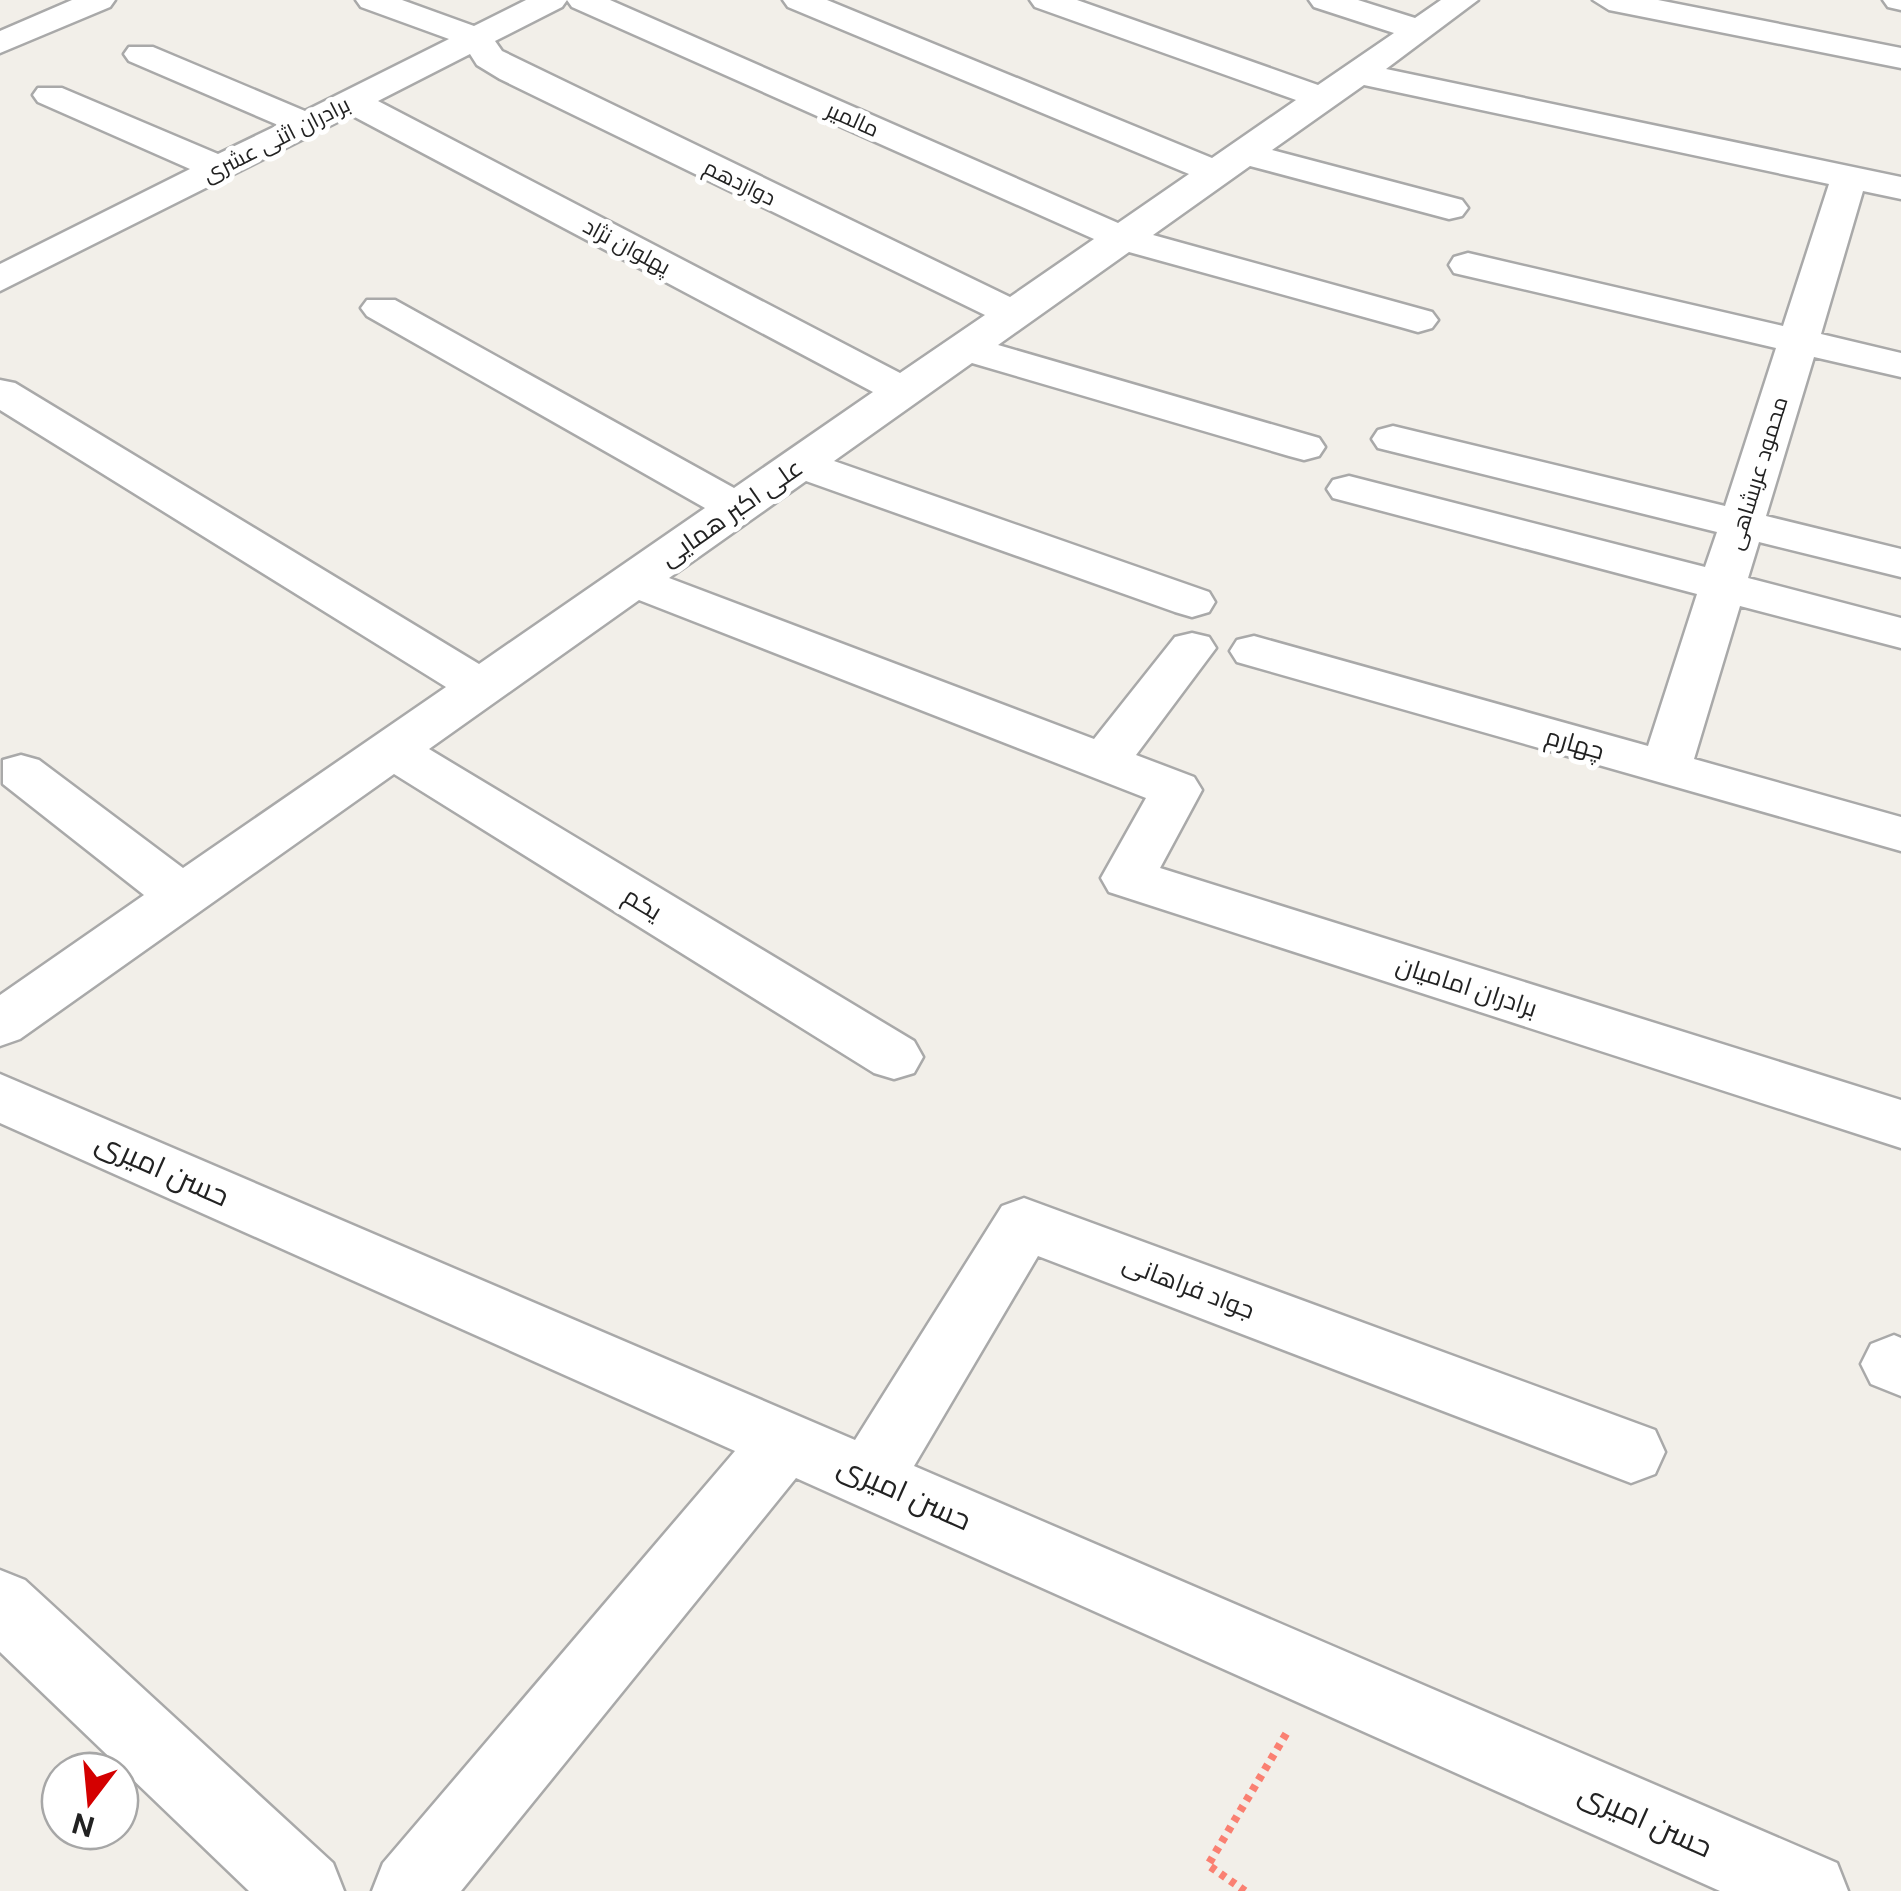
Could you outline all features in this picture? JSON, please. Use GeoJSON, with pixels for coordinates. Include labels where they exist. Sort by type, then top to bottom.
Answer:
{"type":"FeatureCollection","features":[{"type":"Feature","properties":{"kind":"street"},"geometry":{"type":"LineString","coordinates":[[0,43],[99,0]]}},
{"type":"Feature","properties":{"kind":"street"},"geometry":{"type":"LineString","coordinates":[[372,0],[477,38]]}},
{"type":"Feature","properties":{"kind":"street","name":"برادران اثنی عشری"},"geometry":{"type":"LineString","coordinates":[[0,279],[551,0]]}},
{"type":"Feature","properties":{"kind":"street","name":"مالمیر"},"geometry":{"type":"LineString","coordinates":[[583,0],[1122,238],[1418,320]]}},
{"type":"Feature","properties":{"kind":"street"},"geometry":{"type":"LineString","coordinates":[[798,0],[1230,162],[1449,208]]}},
{"type":"Feature","properties":{"kind":"street"},"geometry":{"type":"LineString","coordinates":[[1046,0],[1340,86],[1901,188]]}},
{"type":"Feature","properties":{"kind":"street"},"geometry":{"type":"LineString","coordinates":[[1325,0],[1418,30]]}},
{"type":"Feature","properties":{"kind":"street","name":"علی اکبر همایی"},"geometry":{"type":"LineString","coordinates":[[0,1024],[1462,0]]}},
{"type":"Feature","properties":{"kind":"street"},"geometry":{"type":"LineString","coordinates":[[1609,0],[1901,58]]}},
{"type":"Feature","properties":{"kind":"street"},"geometry":{"type":"LineString","coordinates":[[11,1],[98,37]]}},
{"type":"Feature","properties":{"kind":"street","name":"دوازدهم"},"geometry":{"type":"LineString","coordinates":[[477,38],[501,67],[1014,314]]}},
{"type":"Feature","properties":{"kind":"street"},"geometry":{"type":"LineString","coordinates":[[141,54],[306,124]]}},
{"type":"Feature","properties":{"kind":"street"},"geometry":{"type":"LineString","coordinates":[[50,95],[219,168]]}},
{"type":"Feature","properties":{"kind":"street","name":"پهلوان نژاد"},"geometry":{"type":"LineString","coordinates":[[351,102],[903,391]]}},
{"type":"Feature","properties":{"kind":"street","name":"محمود عربشاهی"},"geometry":{"type":"LineString","coordinates":[[1666,769],[1848,177]]}},
{"type":"Feature","properties":{"kind":"street"},"geometry":{"type":"LineString","coordinates":[[1468,265],[1901,365]]}},
{"type":"Feature","properties":{"kind":"street"},"geometry":{"type":"LineString","coordinates":[[381,308],[737,508]]}},
{"type":"Feature","properties":{"kind":"street"},"geometry":{"type":"LineString","coordinates":[[965,348],[1304,448]]}},
{"type":"Feature","properties":{"kind":"street"},"geometry":{"type":"LineString","coordinates":[[0,392],[482,686]]}},
{"type":"Feature","properties":{"kind":"street"},"geometry":{"type":"LineString","coordinates":[[1393,438],[1901,562]]}},
{"type":"Feature","properties":{"kind":"street"},"geometry":{"type":"LineString","coordinates":[[633,581],[1104,761],[1192,625],[800,464]]}},
{"type":"Feature","properties":{"kind":"street"},"geometry":{"type":"LineString","coordinates":[[1349,489],[1901,633]]}},
{"type":"Feature","properties":{"kind":"street","name":"چهارم"},"geometry":{"type":"LineString","coordinates":[[1254,650],[1898,834]]}},
{"type":"Feature","properties":{"kind":"street","name":"یکم"},"geometry":{"type":"LineString","coordinates":[[392,750],[894,1057]]}},
{"type":"Feature","properties":{"kind":"street","name":"برادران امامیان"},"geometry":{"type":"LineString","coordinates":[[1104,761],[1176,790],[1128,878],[1901,1124]]}},
{"type":"Feature","properties":{"kind":"street"},"geometry":{"type":"LineString","coordinates":[[22,772],[182,896]]}},
{"type":"Feature","properties":{"kind":"street","name":"حسن امیری"},"geometry":{"type":"LineString","coordinates":[[0,1097],[1809,1891]]}},
{"type":"Feature","properties":{"kind":"street","name":"جواد فراهانی"},"geometry":{"type":"LineString","coordinates":[[870,1477],[1024,1224],[1631,1452]]}},
{"type":"Feature","properties":{"kind":"street"},"geometry":{"type":"LineString","coordinates":[[410,1891],[786,1440]]}},
{"type":"Feature","properties":{"kind":"street"},"geometry":{"type":"LineString","coordinates":[[0,1604],[305,1891]]}},
{"type":"Feature","properties":{"kind":"path"},"geometry":{"type":"LineString","coordinates":[[1245,1891],[1208,1865],[1322,1675]]}}]}
